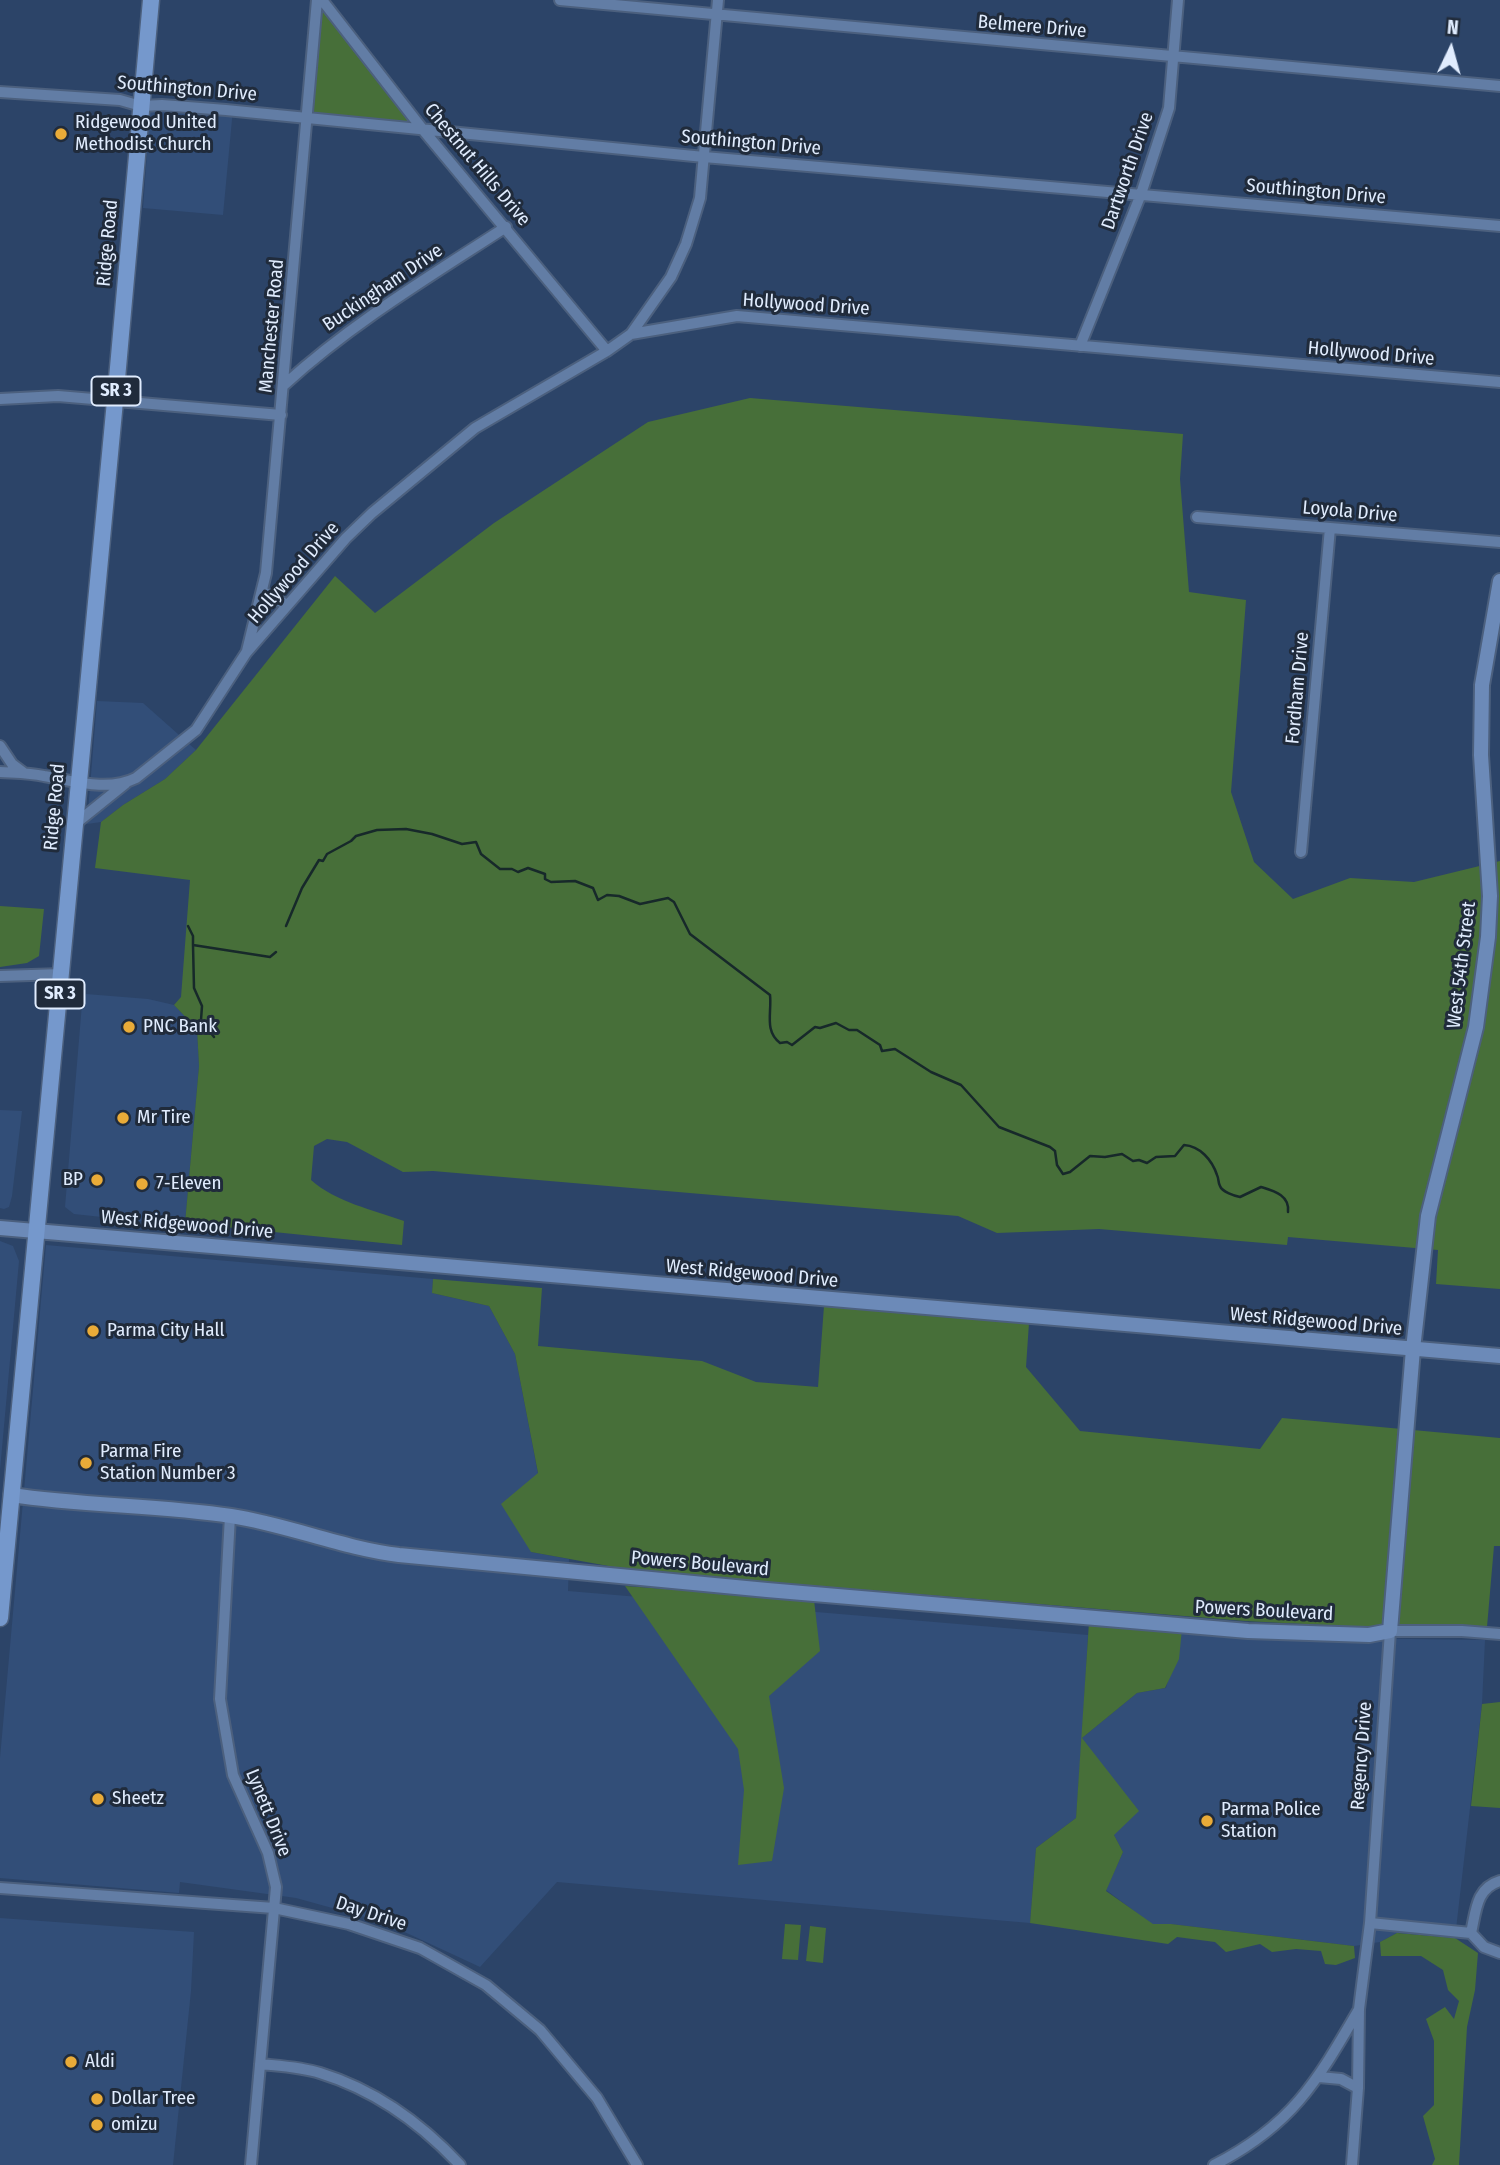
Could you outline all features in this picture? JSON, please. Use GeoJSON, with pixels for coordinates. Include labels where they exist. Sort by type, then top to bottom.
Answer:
{"type":"FeatureCollection","features":[{"type":"Feature","properties":{"kind":"main road","name":"Ridge Road"},"geometry":{"type":"LineString","coordinates":[[0,1618],[62,974],[150,0]]}},
{"type":"Feature","properties":{"kind":"street","name":"Manchester Road"},"geometry":{"type":"LineString","coordinates":[[247,653],[263,592],[284,385],[317,0]]}},
{"type":"Feature","properties":{"kind":"street","name":"Chestnut Hills Drive"},"geometry":{"type":"LineString","coordinates":[[322,0],[424,131],[607,351]]}},
{"type":"Feature","properties":{"kind":"street","name":"Belmere Drive"},"geometry":{"type":"LineString","coordinates":[[560,0],[1500,86]]}},
{"type":"Feature","properties":{"kind":"street"},"geometry":{"type":"LineString","coordinates":[[631,334],[671,277],[686,244],[700,198],[718,0]]}},
{"type":"Feature","properties":{"kind":"street","name":"Dartworth Drive"},"geometry":{"type":"LineString","coordinates":[[1080,346],[1141,194],[1169,108],[1178,0]]}},
{"type":"Feature","properties":{"kind":"street","name":"Southington Drive"},"geometry":{"type":"LineString","coordinates":[[0,92],[120,100],[141,106],[174,106],[704,157],[1500,226]]}},
{"type":"Feature","properties":{"kind":"street","name":"Buckingham Drive"},"geometry":{"type":"LineString","coordinates":[[284,385],[321,351],[354,326],[506,228]]}},
{"type":"Feature","properties":{"kind":"street","name":"Hollywood Drive"},"geometry":{"type":"LineString","coordinates":[[75,824],[126,783],[155,765],[195,730],[247,653],[330,555],[372,513],[475,428],[607,351],[631,334],[737,316],[1500,382]]}},
{"type":"Feature","properties":{"kind":"street"},"geometry":{"type":"LineString","coordinates":[[0,399],[58,396],[281,415]]}},
{"type":"Feature","properties":{"kind":"street","name":"Loyola Drive"},"geometry":{"type":"LineString","coordinates":[[1197,517],[1500,542]]}},
{"type":"Feature","properties":{"kind":"street","name":"Fordham Drive"},"geometry":{"type":"LineString","coordinates":[[1301,852],[1330,527]]}},
{"type":"Feature","properties":{"kind":"street","name":"West 54th Street"},"geometry":{"type":"LineString","coordinates":[[1413,1349],[1428,1216],[1476,1027],[1488,937],[1490,896],[1481,755],[1482,685],[1500,581]]}},
{"type":"Feature","properties":{"kind":"street"},"geometry":{"type":"LineString","coordinates":[[263,592],[287,605]]}},
{"type":"Feature","properties":{"kind":"street"},"geometry":{"type":"LineString","coordinates":[[0,746],[12,764],[24,773]]}},
{"type":"Feature","properties":{"kind":"street"},"geometry":{"type":"LineString","coordinates":[[0,772],[24,773],[100,785],[126,783]]}},
{"type":"Feature","properties":{"kind":"street"},"geometry":{"type":"LineString","coordinates":[[0,976],[62,974]]}},
{"type":"Feature","properties":{"kind":"street","name":"West Ridgewood Drive"},"geometry":{"type":"LineString","coordinates":[[0,1228],[1500,1356]]}},
{"type":"Feature","properties":{"kind":"street","name":"Regency Drive"},"geometry":{"type":"LineString","coordinates":[[1352,2165],[1358,2088],[1359,2009],[1370,1923],[1413,1349]]}},
{"type":"Feature","properties":{"kind":"street","name":"Powers Boulevard"},"geometry":{"type":"LineString","coordinates":[[11,1495],[230,1516],[289,1527],[380,1553],[410,1556],[1248,1631],[1369,1635],[1390,1630]]}},
{"type":"Feature","properties":{"kind":"street","name":"Lynett Drive"},"geometry":{"type":"LineString","coordinates":[[230,1516],[220,1699],[233,1775],[268,1853],[276,1886],[251,2165]]}},
{"type":"Feature","properties":{"kind":"street"},"geometry":{"type":"LineString","coordinates":[[1390,1630],[1500,1634]]}},
{"type":"Feature","properties":{"kind":"street"},"geometry":{"type":"LineString","coordinates":[[1471,1933],[1479,1899],[1489,1884],[1500,1881]]}},
{"type":"Feature","properties":{"kind":"street","name":"Day Drive"},"geometry":{"type":"LineString","coordinates":[[0,1888],[274,1908],[349,1924],[420,1948],[486,1985],[540,2030],[589,2088],[637,2165]]}},
{"type":"Feature","properties":{"kind":"street"},"geometry":{"type":"LineString","coordinates":[[1370,1923],[1471,1933],[1484,1947],[1500,1953]]}},
{"type":"Feature","properties":{"kind":"street"},"geometry":{"type":"LineString","coordinates":[[1214,2165],[1243,2149],[1272,2128],[1298,2103],[1319,2077],[1359,2009]]}},
{"type":"Feature","properties":{"kind":"street"},"geometry":{"type":"LineString","coordinates":[[260,2064],[317,2072],[364,2090],[434,2137],[460,2165]]}},
{"type":"Feature","properties":{"kind":"street"},"geometry":{"type":"LineString","coordinates":[[1319,2077],[1341,2079],[1358,2088]]}},
{"type":"Feature","properties":{"kind":"shaded area"},"geometry":{"type":"Polygon","coordinates":[[[151,101],[233,109],[223,215],[143,208],[151,101]]]}},
{"type":"Feature","properties":{"kind":"shaded area"},"geometry":{"type":"Polygon","coordinates":[[[97,701],[143,703],[196,750],[165,779],[101,822],[87,824],[97,701]]]}},
{"type":"Feature","properties":{"kind":"shaded area"},"geometry":{"type":"Polygon","coordinates":[[[86,994],[148,999],[174,1005],[197,1029],[199,1066],[185,1223],[167,1224],[74,1214],[65,1207],[82,1004],[86,994]]]}},
{"type":"Feature","properties":{"kind":"shaded area"},"geometry":{"type":"Polygon","coordinates":[[[0,1110],[22,1111],[12,1196],[9,1207],[4,1209],[0,1208],[0,1110]]]}},
{"type":"Feature","properties":{"kind":"shaded area"},"geometry":{"type":"Polygon","coordinates":[[[0,1241],[13,1246],[19,1261],[0,1470],[0,1241]]]}},
{"type":"Feature","properties":{"kind":"shaded area"},"geometry":{"type":"Polygon","coordinates":[[[46,1245],[433,1279],[432,1293],[489,1306],[515,1354],[538,1474],[531,1552],[569,1559],[568,1591],[1088,1635],[1082,1738],[1137,1693],[1166,1688],[1182,1629],[1265,1637],[1485,1640],[1482,1704],[1455,1938],[1397,1933],[1380,1942],[1354,1946],[1171,1924],[1153,1925],[1106,1890],[1123,1852],[1114,1835],[1082,1739],[1076,1818],[1036,1848],[1030,1923],[557,1882],[480,1967],[383,1922],[296,1898],[180,1882],[179,1893],[0,1878],[0,1758],[46,1245]]]}},
{"type":"Feature","properties":{"kind":"shaded area"},"geometry":{"type":"Polygon","coordinates":[[[0,1918],[194,1932],[191,1991],[173,2165],[0,2165],[0,1918]]]}},
{"type":"Feature","properties":{"kind":"green space"},"geometry":{"type":"Polygon","coordinates":[[[317,0],[424,131],[307,118],[317,0]]]}},
{"type":"Feature","properties":{"kind":"green space"},"geometry":{"type":"Polygon","coordinates":[[[750,398],[1183,434],[1180,479],[1189,592],[1246,600],[1231,792],[1254,862],[1293,899],[1350,878],[1414,882],[1500,861],[1500,1289],[1436,1284],[1438,1250],[1288,1237],[1287,1245],[1099,1229],[997,1233],[958,1216],[433,1171],[403,1172],[347,1142],[327,1139],[314,1146],[311,1180],[343,1200],[404,1221],[402,1245],[185,1223],[199,1066],[197,1029],[174,1005],[181,997],[190,880],[95,868],[101,822],[165,779],[196,750],[335,576],[375,613],[494,523],[648,422],[750,398]]]}},
{"type":"Feature","properties":{"kind":"green space"},"geometry":{"type":"Polygon","coordinates":[[[0,906],[44,909],[39,956],[27,963],[0,967],[0,906]]]}},
{"type":"Feature","properties":{"kind":"green space"},"geometry":{"type":"Polygon","coordinates":[[[433,1279],[542,1288],[538,1346],[702,1361],[756,1382],[818,1387],[824,1306],[1029,1323],[1026,1367],[1080,1431],[1260,1449],[1282,1418],[1500,1438],[1500,1546],[1494,1546],[1487,1627],[1437,1624],[1362,1627],[1245,1621],[636,1571],[531,1552],[501,1504],[538,1473],[515,1354],[489,1306],[432,1293],[433,1279]]]}},
{"type":"Feature","properties":{"kind":"green space"},"geometry":{"type":"Polygon","coordinates":[[[625,1586],[814,1600],[820,1651],[769,1696],[784,1788],[772,1861],[738,1865],[744,1790],[738,1749],[625,1586]]]}},
{"type":"Feature","properties":{"kind":"green space"},"geometry":{"type":"Polygon","coordinates":[[[1089,1622],[1182,1629],[1179,1659],[1165,1688],[1137,1693],[1082,1738],[1139,1811],[1114,1835],[1123,1852],[1106,1891],[1153,1924],[1354,1946],[1355,1958],[1336,1965],[1325,1964],[1321,1951],[1296,1949],[1272,1952],[1260,1944],[1226,1952],[1215,1942],[1177,1937],[1168,1944],[1030,1923],[1036,1848],[1076,1818],[1089,1622]]]}},
{"type":"Feature","properties":{"kind":"green space"},"geometry":{"type":"Polygon","coordinates":[[[1500,1702],[1500,1808],[1471,1806],[1482,1704],[1500,1702]]]}},
{"type":"Feature","properties":{"kind":"green space"},"geometry":{"type":"Polygon","coordinates":[[[785,1924],[801,1925],[798,1960],[782,1959],[785,1924]]]}},
{"type":"Feature","properties":{"kind":"green space"},"geometry":{"type":"Polygon","coordinates":[[[810,1926],[826,1928],[823,1963],[806,1961],[810,1926]]]}},
{"type":"Feature","properties":{"kind":"green space"},"geometry":{"type":"Polygon","coordinates":[[[1397,1933],[1455,1938],[1478,1953],[1475,1990],[1467,2027],[1459,2165],[1432,2165],[1435,2159],[1423,2116],[1434,2105],[1434,2041],[1426,2019],[1445,2007],[1454,2019],[1459,2001],[1448,1990],[1443,1970],[1421,1956],[1381,1956],[1380,1942],[1397,1933]]]}},
{"type":"Feature","properties":{"kind":"waterway"},"geometry":{"type":"LineString","coordinates":[[286,926],[302,888],[319,860],[323,861],[327,854],[356,836],[377,830],[406,829],[462,844],[476,842],[481,854],[500,869],[518,872],[528,868],[545,874],[545,879],[551,882],[575,881],[593,888],[598,900],[607,895],[619,896],[640,904],[668,898],[674,902],[690,934],[770,995],[770,1027],[780,1043],[787,1042],[792,1045],[815,1027],[836,1023],[849,1030],[857,1030],[880,1045],[882,1051],[895,1049],[931,1072],[961,1085],[999,1127],[1050,1147],[1055,1151],[1057,1165],[1063,1174],[1070,1172],[1090,1156],[1122,1154],[1133,1161],[1147,1163],[1156,1157],[1175,1156],[1184,1145],[1190,1146],[1209,1159],[1223,1190],[1240,1197],[1261,1187],[1271,1190],[1284,1198],[1288,1212]]}},
{"type":"Feature","properties":{"kind":"waterway"},"geometry":{"type":"LineString","coordinates":[[188,926],[193,936],[193,945],[270,957],[276,952]]}},
{"type":"Feature","properties":{"kind":"waterway"},"geometry":{"type":"LineString","coordinates":[[193,945],[194,988],[202,1006],[201,1020],[214,1037]]}},
{"type":"Feature","properties":{"kind":"place","name":"Ridgewood United Methodist Church"},"geometry":{"type":"Point","coordinates":[61,134]}},
{"type":"Feature","properties":{"kind":"place","name":"PNC Bank"},"geometry":{"type":"Point","coordinates":[129,1027]}},
{"type":"Feature","properties":{"kind":"place","name":"Mr Tire"},"geometry":{"type":"Point","coordinates":[123,1118]}},
{"type":"Feature","properties":{"kind":"place","name":"BP"},"geometry":{"type":"Point","coordinates":[97,1180]}},
{"type":"Feature","properties":{"kind":"place","name":"7-Eleven"},"geometry":{"type":"Point","coordinates":[142,1184]}},
{"type":"Feature","properties":{"kind":"place","name":"Parma City Hall"},"geometry":{"type":"Point","coordinates":[93,1331]}},
{"type":"Feature","properties":{"kind":"place","name":"Parma Fire Station Number 3"},"geometry":{"type":"Point","coordinates":[86,1463]}},
{"type":"Feature","properties":{"kind":"place","name":"Sheetz"},"geometry":{"type":"Point","coordinates":[98,1799]}},
{"type":"Feature","properties":{"kind":"place","name":"Parma Police Station"},"geometry":{"type":"Point","coordinates":[1207,1821]}},
{"type":"Feature","properties":{"kind":"place","name":"Aldi"},"geometry":{"type":"Point","coordinates":[71,2062]}},
{"type":"Feature","properties":{"kind":"place","name":"Dollar Tree"},"geometry":{"type":"Point","coordinates":[97,2099]}},
{"type":"Feature","properties":{"kind":"place","name":"omizu"},"geometry":{"type":"Point","coordinates":[97,2125]}}]}
